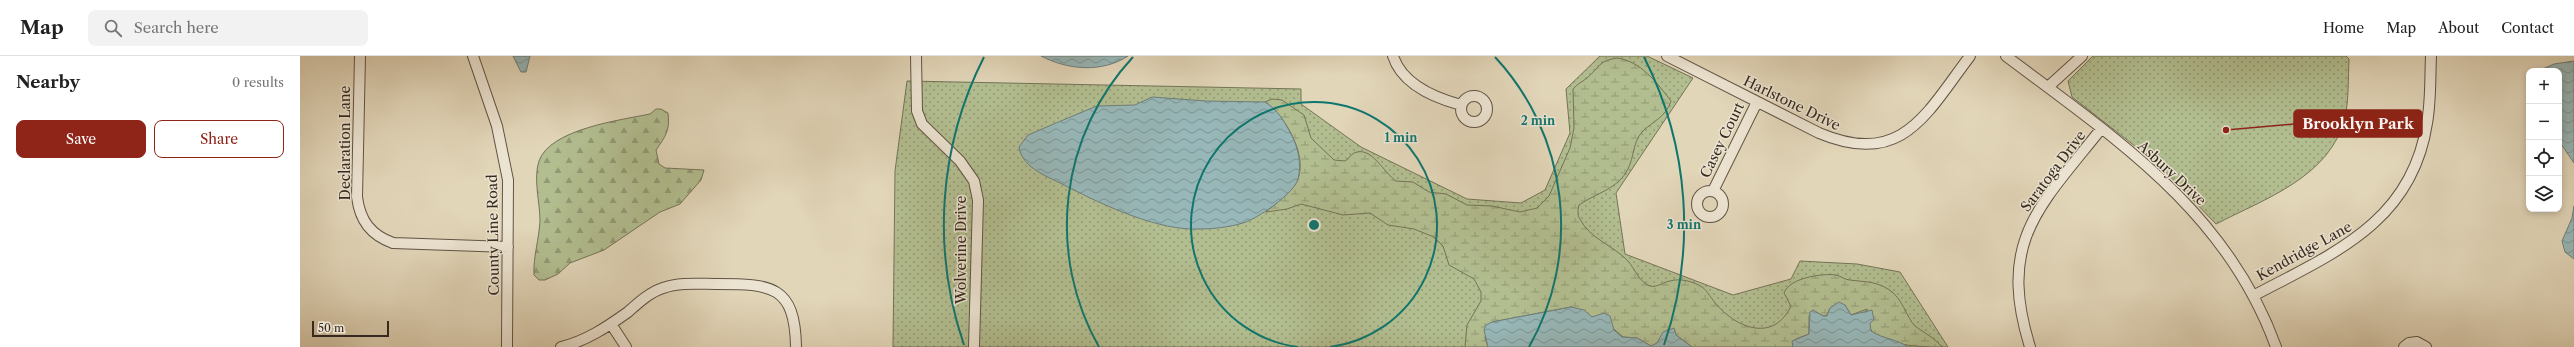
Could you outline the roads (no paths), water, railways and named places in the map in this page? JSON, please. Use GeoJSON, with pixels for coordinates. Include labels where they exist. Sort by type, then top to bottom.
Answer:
{"type":"FeatureCollection","features":[{"type":"Feature","properties":{"kind":"street","name":"Declaration Lane"},"geometry":{"type":"LineString","coordinates":[[360,56],[357,198],[361,216],[366,226],[382,239],[393,243],[508,247]]}},
{"type":"Feature","properties":{"kind":"street","name":"County Line Road"},"geometry":{"type":"LineString","coordinates":[[473,56],[497,126],[508,180],[507,347]]}},
{"type":"Feature","properties":{"kind":"street","name":"Wolverine Drive"},"geometry":{"type":"LineString","coordinates":[[916,56],[917,111],[922,124],[960,161],[974,181],[978,200],[974,347]]}},
{"type":"Feature","properties":{"kind":"street"},"geometry":{"type":"LineString","coordinates":[[1393,56],[1402,71],[1413,82],[1437,98],[1461,104]]}},
{"type":"Feature","properties":{"kind":"street","name":"Harlstone Drive"},"geometry":{"type":"LineString","coordinates":[[1667,56],[1836,140],[1864,145],[1880,144],[1905,133],[1919,121],[1970,56]]}},
{"type":"Feature","properties":{"kind":"street","name":"Asbury Drive"},"geometry":{"type":"LineString","coordinates":[[2006,56],[2146,165],[2182,197],[2217,239],[2253,296],[2276,347]]}},
{"type":"Feature","properties":{"kind":"street"},"geometry":{"type":"LineString","coordinates":[[2048,88],[2082,56]]}},
{"type":"Feature","properties":{"kind":"street","name":"Kendridge Lane"},"geometry":{"type":"LineString","coordinates":[[2253,296],[2348,245],[2375,223],[2391,203],[2414,169],[2425,136],[2430,56]]}},
{"type":"Feature","properties":{"kind":"street","name":"Casey Court"},"geometry":{"type":"LineString","coordinates":[[1713,191],[1757,102]]}},
{"type":"Feature","properties":{"kind":"street","name":"Saratoga Drive"},"geometry":{"type":"LineString","coordinates":[[2030,347],[2023,321],[2018,275],[2024,238],[2038,210],[2101,129]]}},
{"type":"Feature","properties":{"kind":"street"},"geometry":{"type":"LineString","coordinates":[[561,347],[585,339],[611,324],[662,288],[690,284],[761,286],[781,296],[789,306],[794,317],[796,347]]}},
{"type":"Feature","properties":{"kind":"street"},"geometry":{"type":"LineString","coordinates":[[611,324],[626,347]]}},
{"type":"Feature","properties":{"kind":"street"},"geometry":{"type":"LineString","coordinates":[[2404,347],[2409,343],[2417,342],[2426,347]]}},
{"type":"Feature","properties":{"kind":"water"},"geometry":{"type":"Polygon","coordinates":[[[513,56],[530,56],[526,72],[521,72],[513,56]]]}},
{"type":"Feature","properties":{"kind":"water"},"geometry":{"type":"Polygon","coordinates":[[[1041,56],[1128,56],[1107,65],[1085,68],[1074,67],[1051,61],[1041,56]]]}},
{"type":"Feature","properties":{"kind":"water"},"geometry":{"type":"Polygon","coordinates":[[[2574,61],[2574,163],[2562,145],[2562,68],[2545,68],[2554,64],[2574,61]]]}},
{"type":"Feature","properties":{"kind":"water"},"geometry":{"type":"Polygon","coordinates":[[[1152,97],[1206,101],[1265,102],[1280,116],[1296,144],[1300,167],[1298,179],[1295,185],[1283,198],[1266,211],[1249,221],[1222,228],[1184,229],[1150,222],[1098,202],[1038,172],[1026,162],[1022,155],[1019,147],[1028,135],[1097,106],[1135,105],[1152,97]]]}},
{"type":"Feature","properties":{"kind":"water"},"geometry":{"type":"Polygon","coordinates":[[[2574,206],[2574,259],[2565,252],[2562,241],[2572,218],[2574,206]]]}},
{"type":"Feature","properties":{"kind":"water"},"geometry":{"type":"Polygon","coordinates":[[[1839,302],[1845,305],[1851,315],[1872,310],[1874,320],[1870,323],[1871,331],[1908,347],[1793,347],[1792,341],[1809,334],[1810,312],[1813,310],[1823,316],[1827,316],[1830,308],[1839,302]]]}},
{"type":"Feature","properties":{"kind":"water"},"geometry":{"type":"Polygon","coordinates":[[[1571,307],[1584,310],[1592,317],[1604,313],[1610,316],[1614,330],[1622,337],[1637,338],[1651,346],[1657,343],[1663,332],[1674,328],[1676,335],[1692,347],[1488,347],[1484,330],[1486,325],[1492,322],[1571,307]]]}},
{"type":"Feature","properties":{"kind":"place","name":"Brooklyn Park"},"geometry":{"type":"Point","coordinates":[2226,130]}}]}
